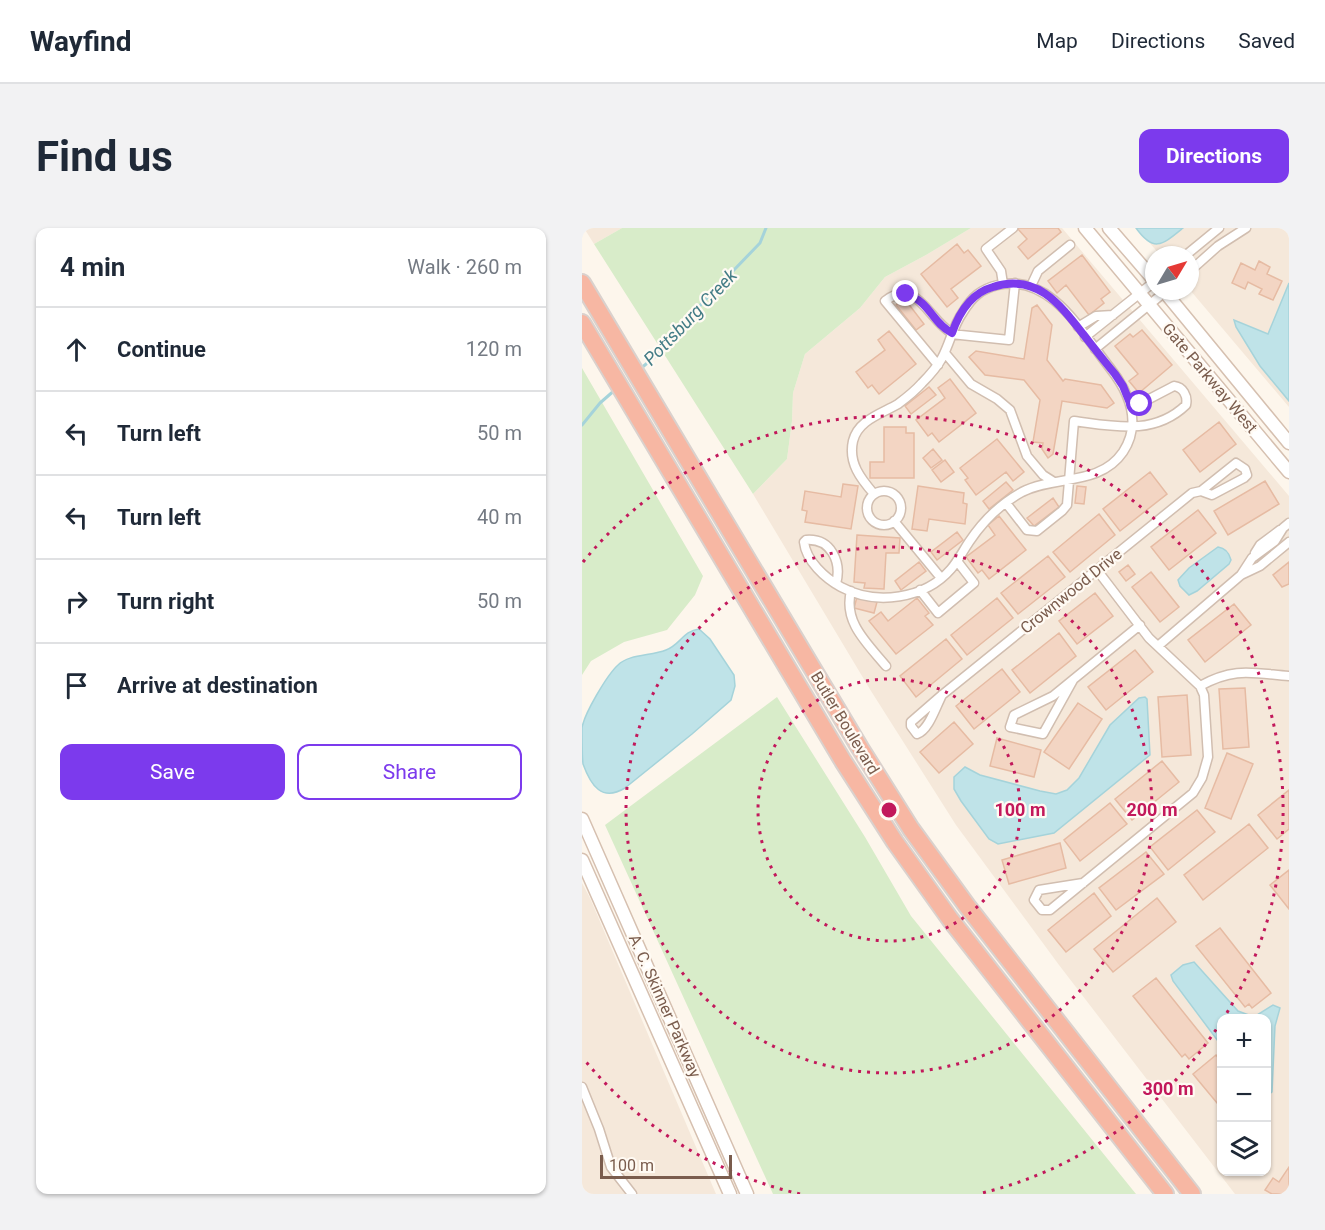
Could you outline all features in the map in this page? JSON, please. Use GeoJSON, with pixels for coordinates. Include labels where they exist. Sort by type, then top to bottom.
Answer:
{"type":"FeatureCollection","features":[{"type":"Feature","properties":{"kind":"highway","name":"Butler Boulevard"},"geometry":{"type":"LineString","coordinates":[[582,283],[876,776],[917,838],[967,906],[1192,1194]]}},
{"type":"Feature","properties":{"kind":"highway","name":"Butler Boulevard"},"geometry":{"type":"LineString","coordinates":[[582,323],[849,770],[895,842],[963,936],[1165,1194]]}},
{"type":"Feature","properties":{"kind":"main road","name":"Gate Parkway West"},"geometry":{"type":"LineString","coordinates":[[1085,228],[1289,472]]}},
{"type":"Feature","properties":{"kind":"main road"},"geometry":{"type":"LineString","coordinates":[[1109,228],[1145,270]]}},
{"type":"Feature","properties":{"kind":"main road","name":"Gate Parkway West"},"geometry":{"type":"LineString","coordinates":[[1172,300],[1289,443]]}},
{"type":"Feature","properties":{"kind":"main road","name":"A. C. Skinner Parkway"},"geometry":{"type":"LineString","coordinates":[[582,819],[747,1194]]}},
{"type":"Feature","properties":{"kind":"main road","name":"A. C. Skinner Parkway"},"geometry":{"type":"LineString","coordinates":[[582,860],[730,1194]]}},
{"type":"Feature","properties":{"kind":"street"},"geometry":{"type":"LineString","coordinates":[[1003,284],[1001,271],[987,249],[1013,228]]}},
{"type":"Feature","properties":{"kind":"street"},"geometry":{"type":"LineString","coordinates":[[1197,246],[1218,228]]}},
{"type":"Feature","properties":{"kind":"street"},"geometry":{"type":"LineString","coordinates":[[1199,263],[1218,246],[1246,228]]}},
{"type":"Feature","properties":{"kind":"street"},"geometry":{"type":"LineString","coordinates":[[1031,286],[1038,272],[1070,245]]}},
{"type":"Feature","properties":{"kind":"street"},"geometry":{"type":"LineString","coordinates":[[938,365],[885,302],[898,294],[914,297],[920,300],[941,326],[951,334],[1009,340],[1016,283]]}},
{"type":"Feature","properties":{"kind":"street"},"geometry":{"type":"LineString","coordinates":[[836,584],[837,560],[832,552],[821,542],[806,540],[805,549],[810,558],[825,575],[836,584],[850,591],[888,598],[920,590],[941,578],[957,561],[986,518],[1024,491],[1086,476],[1111,464],[1126,446],[1132,428],[1132,408],[1123,386],[1078,327],[1049,296],[1031,286],[1016,283],[990,287],[976,295],[958,318],[938,365],[911,393],[867,421],[856,434],[852,447],[854,467],[874,494]]}},
{"type":"Feature","properties":{"kind":"street"},"geometry":{"type":"LineString","coordinates":[[1085,337],[1145,289]]}},
{"type":"Feature","properties":{"kind":"street"},"geometry":{"type":"LineString","coordinates":[[1095,350],[1154,300]]}},
{"type":"Feature","properties":{"kind":"street"},"geometry":{"type":"LineString","coordinates":[[1078,327],[1096,316],[1113,315]]}},
{"type":"Feature","properties":{"kind":"street"},"geometry":{"type":"LineString","coordinates":[[945,353],[971,384],[997,399],[1010,410],[1027,456],[1042,475],[1055,482]]}},
{"type":"Feature","properties":{"kind":"street"},"geometry":{"type":"LineString","coordinates":[[1006,503],[1027,530],[1037,531],[1066,505],[1074,421],[1132,428],[1146,426],[1167,419],[1186,405],[1187,399],[1179,386],[1174,386],[1132,408]]}},
{"type":"Feature","properties":{"kind":"street","name":"Crownwood Drive"},"geometry":{"type":"LineString","coordinates":[[942,694],[927,726],[922,733],[917,734],[911,722],[942,694],[1192,493],[1201,491],[1236,463],[1245,469],[1244,478],[1219,492],[1212,495],[1201,491]]}},
{"type":"Feature","properties":{"kind":"street"},"geometry":{"type":"LineString","coordinates":[[885,491],[896,495],[901,511],[894,521],[885,525],[871,518],[867,508],[874,494],[885,491]]}},
{"type":"Feature","properties":{"kind":"street"},"geometry":{"type":"LineString","coordinates":[[894,521],[941,578]]}},
{"type":"Feature","properties":{"kind":"street"},"geometry":{"type":"LineString","coordinates":[[1241,575],[1260,545],[1286,525]]}},
{"type":"Feature","properties":{"kind":"street"},"geometry":{"type":"LineString","coordinates":[[1158,646],[1241,575],[1260,566],[1289,542]]}},
{"type":"Feature","properties":{"kind":"street"},"geometry":{"type":"LineString","coordinates":[[920,590],[938,613],[975,583],[957,561]]}},
{"type":"Feature","properties":{"kind":"street"},"geometry":{"type":"LineString","coordinates":[[1083,883],[1039,890],[1034,900],[1042,910],[1050,910],[1083,883],[1193,793],[1202,778],[1208,757],[1204,695],[1200,686],[1158,646],[1097,570]]}},
{"type":"Feature","properties":{"kind":"street"},"geometry":{"type":"LineString","coordinates":[[850,591],[848,601],[852,621],[858,632],[886,666]]}},
{"type":"Feature","properties":{"kind":"street"},"geometry":{"type":"LineString","coordinates":[[1073,680],[1043,735],[1010,727],[1014,715],[1053,696],[1140,625]]}},
{"type":"Feature","properties":{"kind":"street"},"geometry":{"type":"LineString","coordinates":[[1200,686],[1216,677],[1236,672],[1289,676]]}},
{"type":"Feature","properties":{"kind":"street"},"geometry":{"type":"LineString","coordinates":[[582,1087],[611,1167],[632,1194]]}},
{"type":"Feature","properties":{"kind":"shaded area"},"geometry":{"type":"Polygon","coordinates":[[[584,228],[622,228],[594,244],[584,228]]]}},
{"type":"Feature","properties":{"kind":"shaded area"},"geometry":{"type":"Polygon","coordinates":[[[971,228],[1062,228],[1289,496],[1289,1194],[1235,1194],[1221,1176],[1271,1176],[1271,1014],[1217,1014],[1217,1171],[1059,965],[956,825],[871,691],[753,494],[787,459],[793,393],[805,354],[860,308],[885,277],[971,228]]]}},
{"type":"Feature","properties":{"kind":"shaded area"},"geometry":{"type":"Polygon","coordinates":[[[1137,228],[1289,228],[1289,407],[1198,300],[1199,246],[1152,246],[1137,228]]]}},
{"type":"Feature","properties":{"kind":"shaded area"},"geometry":{"type":"Polygon","coordinates":[[[582,883],[590,898],[716,1194],[582,1194],[582,883]]]}},
{"type":"Feature","properties":{"kind":"green space"},"geometry":{"type":"Polygon","coordinates":[[[622,228],[971,228],[885,277],[860,308],[805,354],[793,393],[787,459],[753,494],[594,244],[622,228]]]}},
{"type":"Feature","properties":{"kind":"green space"},"geometry":{"type":"Polygon","coordinates":[[[582,368],[703,576],[695,595],[667,630],[624,642],[591,661],[582,675],[582,368]]]}},
{"type":"Feature","properties":{"kind":"green space"},"geometry":{"type":"Polygon","coordinates":[[[777,697],[865,837],[911,916],[1136,1194],[773,1194],[605,825],[777,697]]]}},
{"type":"Feature","properties":{"kind":"water"},"geometry":{"type":"Polygon","coordinates":[[[1136,228],[1183,228],[1158,244],[1148,241],[1136,228]]]}},
{"type":"Feature","properties":{"kind":"water"},"geometry":{"type":"Polygon","coordinates":[[[1289,283],[1289,401],[1260,366],[1234,320],[1268,334],[1289,283]]]}},
{"type":"Feature","properties":{"kind":"water"},"geometry":{"type":"Polygon","coordinates":[[[1218,547],[1225,549],[1228,553],[1231,560],[1229,564],[1189,595],[1180,586],[1178,580],[1189,568],[1218,547]]]}},
{"type":"Feature","properties":{"kind":"water"},"geometry":{"type":"Polygon","coordinates":[[[699,629],[710,639],[734,675],[735,686],[731,700],[625,788],[610,793],[598,790],[583,764],[582,728],[602,686],[613,670],[623,661],[666,650],[689,632],[699,629]]]}},
{"type":"Feature","properties":{"kind":"water"},"geometry":{"type":"Polygon","coordinates":[[[1139,698],[1147,699],[1150,755],[1054,833],[998,844],[989,839],[954,789],[954,777],[965,767],[980,775],[1040,791],[1056,794],[1067,790],[1079,778],[1110,725],[1139,698]]]}},
{"type":"Feature","properties":{"kind":"water"},"geometry":{"type":"Polygon","coordinates":[[[1194,962],[1238,1011],[1246,1014],[1217,1014],[1217,1040],[1173,981],[1171,975],[1183,965],[1194,962]]]}},
{"type":"Feature","properties":{"kind":"water"},"geometry":{"type":"Polygon","coordinates":[[[1273,1005],[1280,1008],[1275,1026],[1272,1092],[1271,1014],[1259,1014],[1273,1005]]]}},
{"type":"Feature","properties":{"kind":"building"},"geometry":{"type":"Polygon","coordinates":[[[1017,228],[1058,228],[1061,232],[1028,259],[1018,247],[1027,239],[1017,228]]]}},
{"type":"Feature","properties":{"kind":"building"},"geometry":{"type":"Polygon","coordinates":[[[957,244],[964,253],[968,250],[981,266],[951,289],[958,298],[947,307],[921,274],[957,244]]]}},
{"type":"Feature","properties":{"kind":"building"},"geometry":{"type":"Polygon","coordinates":[[[1082,255],[1110,292],[1101,299],[1104,303],[1089,315],[1066,285],[1057,293],[1048,281],[1082,255]]]}},
{"type":"Feature","properties":{"kind":"building"},"geometry":{"type":"Polygon","coordinates":[[[1259,261],[1270,267],[1267,274],[1282,281],[1273,300],[1259,294],[1262,289],[1248,282],[1245,289],[1232,283],[1241,263],[1255,270],[1259,261]]]}},
{"type":"Feature","properties":{"kind":"building"},"geometry":{"type":"Polygon","coordinates":[[[904,298],[924,324],[916,330],[896,305],[904,298]]]}},
{"type":"Feature","properties":{"kind":"building"},"geometry":{"type":"Polygon","coordinates":[[[1037,305],[1052,325],[1047,360],[1063,381],[1065,379],[1101,385],[1114,403],[1107,408],[1062,401],[1053,454],[1048,458],[1042,449],[1043,443],[1033,442],[1040,400],[1024,380],[985,375],[969,357],[976,351],[1024,359],[1032,308],[1037,305]]]}},
{"type":"Feature","properties":{"kind":"building"},"geometry":{"type":"Polygon","coordinates":[[[1142,330],[1172,365],[1139,393],[1129,381],[1138,374],[1115,346],[1130,334],[1133,337],[1142,330]]]}},
{"type":"Feature","properties":{"kind":"building"},"geometry":{"type":"Polygon","coordinates":[[[889,331],[916,364],[879,394],[872,385],[868,388],[856,372],[885,350],[878,340],[889,331]]]}},
{"type":"Feature","properties":{"kind":"building"},"geometry":{"type":"Polygon","coordinates":[[[950,379],[976,413],[939,442],[932,433],[928,436],[916,420],[945,398],[938,388],[950,379]]]}},
{"type":"Feature","properties":{"kind":"building"},"geometry":{"type":"Polygon","coordinates":[[[929,387],[936,395],[911,414],[905,406],[929,387]]]}},
{"type":"Feature","properties":{"kind":"building"},"geometry":{"type":"Polygon","coordinates":[[[1219,422],[1236,444],[1200,472],[1183,450],[1219,422]]]}},
{"type":"Feature","properties":{"kind":"building"},"geometry":{"type":"Polygon","coordinates":[[[884,427],[906,427],[906,433],[914,433],[914,478],[870,478],[870,462],[884,462],[884,427]]]}},
{"type":"Feature","properties":{"kind":"building"},"geometry":{"type":"Polygon","coordinates":[[[997,439],[1024,472],[1013,481],[1006,472],[976,495],[965,480],[968,478],[960,468],[997,439]]]}},
{"type":"Feature","properties":{"kind":"building"},"geometry":{"type":"Polygon","coordinates":[[[933,449],[942,460],[931,468],[923,458],[933,449]]]}},
{"type":"Feature","properties":{"kind":"building"},"geometry":{"type":"Polygon","coordinates":[[[945,460],[954,472],[941,482],[932,470],[945,460]]]}},
{"type":"Feature","properties":{"kind":"building"},"geometry":{"type":"Polygon","coordinates":[[[1150,472],[1167,494],[1120,531],[1103,509],[1150,472]]]}},
{"type":"Feature","properties":{"kind":"building"},"geometry":{"type":"Polygon","coordinates":[[[1265,481],[1279,504],[1228,535],[1214,511],[1265,481]]]}},
{"type":"Feature","properties":{"kind":"building"},"geometry":{"type":"Polygon","coordinates":[[[1006,482],[1013,490],[989,509],[983,501],[1006,482]]]}},
{"type":"Feature","properties":{"kind":"building"},"geometry":{"type":"Polygon","coordinates":[[[843,484],[858,486],[851,529],[805,522],[807,511],[802,510],[805,491],[841,497],[843,484]]]}},
{"type":"Feature","properties":{"kind":"building"},"geometry":{"type":"Polygon","coordinates":[[[918,486],[964,493],[963,503],[967,504],[965,524],[929,519],[927,531],[912,529],[918,486]]]}},
{"type":"Feature","properties":{"kind":"building"},"geometry":{"type":"Polygon","coordinates":[[[1077,486],[1086,487],[1084,504],[1075,503],[1077,486]]]}},
{"type":"Feature","properties":{"kind":"building"},"geometry":{"type":"Polygon","coordinates":[[[1053,498],[1059,507],[1034,526],[1027,518],[1053,498]]]}},
{"type":"Feature","properties":{"kind":"building"},"geometry":{"type":"Polygon","coordinates":[[[1198,510],[1216,533],[1169,570],[1151,547],[1198,510]]]}},
{"type":"Feature","properties":{"kind":"building"},"geometry":{"type":"Polygon","coordinates":[[[1099,514],[1115,535],[1070,572],[1053,552],[1099,514]]]}},
{"type":"Feature","properties":{"kind":"building"},"geometry":{"type":"Polygon","coordinates":[[[999,516],[1026,550],[989,579],[982,570],[978,573],[966,557],[995,535],[988,525],[999,516]]]}},
{"type":"Feature","properties":{"kind":"building"},"geometry":{"type":"Polygon","coordinates":[[[957,532],[963,540],[937,560],[931,552],[957,532]]]}},
{"type":"Feature","properties":{"kind":"building"},"geometry":{"type":"Polygon","coordinates":[[[857,535],[900,538],[899,553],[886,553],[884,589],[864,588],[865,583],[854,582],[857,535]]]}},
{"type":"Feature","properties":{"kind":"building"},"geometry":{"type":"Polygon","coordinates":[[[1048,556],[1065,577],[1018,614],[1001,593],[1048,556]]]}},
{"type":"Feature","properties":{"kind":"building"},"geometry":{"type":"Polygon","coordinates":[[[919,562],[926,571],[901,590],[895,581],[919,562]]]}},
{"type":"Feature","properties":{"kind":"building"},"geometry":{"type":"Polygon","coordinates":[[[1289,562],[1289,584],[1282,587],[1273,575],[1289,562]]]}},
{"type":"Feature","properties":{"kind":"building"},"geometry":{"type":"Polygon","coordinates":[[[1128,565],[1135,574],[1126,581],[1119,572],[1128,565]]]}},
{"type":"Feature","properties":{"kind":"building"},"geometry":{"type":"Polygon","coordinates":[[[1151,572],[1179,607],[1160,622],[1132,587],[1151,572]]]}},
{"type":"Feature","properties":{"kind":"building"},"geometry":{"type":"Polygon","coordinates":[[[1095,593],[1113,616],[1077,644],[1059,621],[1095,593]]]}},
{"type":"Feature","properties":{"kind":"building"},"geometry":{"type":"Polygon","coordinates":[[[857,597],[877,602],[874,613],[854,608],[857,597]]]}},
{"type":"Feature","properties":{"kind":"building"},"geometry":{"type":"Polygon","coordinates":[[[917,598],[929,613],[925,616],[933,625],[896,654],[869,621],[881,612],[888,621],[917,598]]]}},
{"type":"Feature","properties":{"kind":"building"},"geometry":{"type":"Polygon","coordinates":[[[997,598],[1013,618],[967,655],[951,635],[997,598]]]}},
{"type":"Feature","properties":{"kind":"building"},"geometry":{"type":"Polygon","coordinates":[[[1234,604],[1251,625],[1205,662],[1188,640],[1234,604]]]}},
{"type":"Feature","properties":{"kind":"building"},"geometry":{"type":"Polygon","coordinates":[[[1059,633],[1076,656],[1030,693],[1012,670],[1059,633]]]}},
{"type":"Feature","properties":{"kind":"building"},"geometry":{"type":"Polygon","coordinates":[[[946,639],[962,659],[916,697],[900,676],[946,639]]]}},
{"type":"Feature","properties":{"kind":"building"},"geometry":{"type":"Polygon","coordinates":[[[1135,650],[1153,672],[1106,710],[1088,687],[1135,650]]]}},
{"type":"Feature","properties":{"kind":"building"},"geometry":{"type":"Polygon","coordinates":[[[1002,669],[1020,692],[974,729],[956,706],[1002,669]]]}},
{"type":"Feature","properties":{"kind":"building"},"geometry":{"type":"Polygon","coordinates":[[[1245,688],[1249,747],[1223,749],[1219,689],[1245,688]]]}},
{"type":"Feature","properties":{"kind":"building"},"geometry":{"type":"Polygon","coordinates":[[[1187,695],[1191,755],[1162,757],[1158,697],[1187,695]]]}},
{"type":"Feature","properties":{"kind":"building"},"geometry":{"type":"Polygon","coordinates":[[[1078,703],[1102,719],[1069,769],[1044,752],[1078,703]]]}},
{"type":"Feature","properties":{"kind":"building"},"geometry":{"type":"Polygon","coordinates":[[[954,722],[973,744],[939,773],[920,752],[954,722]]]}},
{"type":"Feature","properties":{"kind":"building"},"geometry":{"type":"Polygon","coordinates":[[[997,738],[1041,750],[1034,777],[990,766],[997,738]]]}},
{"type":"Feature","properties":{"kind":"building"},"geometry":{"type":"Polygon","coordinates":[[[1227,753],[1253,764],[1231,819],[1205,808],[1227,753]]]}},
{"type":"Feature","properties":{"kind":"building"},"geometry":{"type":"Polygon","coordinates":[[[1162,761],[1179,782],[1132,820],[1115,799],[1162,761]]]}},
{"type":"Feature","properties":{"kind":"building"},"geometry":{"type":"Polygon","coordinates":[[[1289,790],[1289,829],[1277,839],[1258,815],[1289,790]]]}},
{"type":"Feature","properties":{"kind":"building"},"geometry":{"type":"Polygon","coordinates":[[[1110,803],[1127,824],[1080,861],[1064,840],[1110,803]]]}},
{"type":"Feature","properties":{"kind":"building"},"geometry":{"type":"Polygon","coordinates":[[[1197,810],[1215,832],[1168,870],[1150,847],[1197,810]]]}},
{"type":"Feature","properties":{"kind":"building"},"geometry":{"type":"Polygon","coordinates":[[[1249,824],[1268,848],[1203,900],[1184,875],[1249,824]]]}},
{"type":"Feature","properties":{"kind":"building"},"geometry":{"type":"Polygon","coordinates":[[[1060,843],[1066,868],[1009,884],[1002,860],[1060,843]]]}},
{"type":"Feature","properties":{"kind":"building"},"geometry":{"type":"Polygon","coordinates":[[[1146,852],[1164,874],[1116,910],[1099,888],[1146,852]]]}},
{"type":"Feature","properties":{"kind":"building"},"geometry":{"type":"Polygon","coordinates":[[[1289,870],[1289,909],[1270,885],[1289,870]]]}},
{"type":"Feature","properties":{"kind":"building"},"geometry":{"type":"Polygon","coordinates":[[[1094,893],[1111,916],[1066,952],[1048,930],[1094,893]]]}},
{"type":"Feature","properties":{"kind":"building"},"geometry":{"type":"Polygon","coordinates":[[[1157,898],[1176,922],[1113,972],[1094,949],[1157,898]]]}},
{"type":"Feature","properties":{"kind":"building"},"geometry":{"type":"Polygon","coordinates":[[[1220,928],[1271,993],[1252,1008],[1249,1004],[1245,1007],[1196,946],[1220,928]]]}},
{"type":"Feature","properties":{"kind":"building"},"geometry":{"type":"Polygon","coordinates":[[[1156,978],[1208,1043],[1189,1059],[1185,1054],[1182,1057],[1133,996],[1156,978]]]}},
{"type":"Feature","properties":{"kind":"building"},"geometry":{"type":"Polygon","coordinates":[[[1217,1056],[1217,1103],[1193,1074],[1217,1056]]]}},
{"type":"Feature","properties":{"kind":"building"},"geometry":{"type":"Polygon","coordinates":[[[1289,1167],[1289,1194],[1272,1194],[1265,1190],[1273,1178],[1279,1182],[1289,1167]]]}},
{"type":"Feature","properties":{"kind":"waterway","name":"Pottsburg Creek"},"geometry":{"type":"LineString","coordinates":[[639,370],[665,348],[703,302],[760,243],[766,228]]}},
{"type":"Feature","properties":{"kind":"waterway","name":"Pottsburg Creek"},"geometry":{"type":"LineString","coordinates":[[582,425],[600,403],[616,389]]}},
{"type":"Feature","properties":{"kind":"route"},"geometry":{"type":"LineString","coordinates":[[906,294],[920,300],[941,326],[952,333],[955,323],[970,300],[983,290],[1014,283],[1040,290],[1071,319],[1115,374],[1132,408],[1140,404]]}}]}
